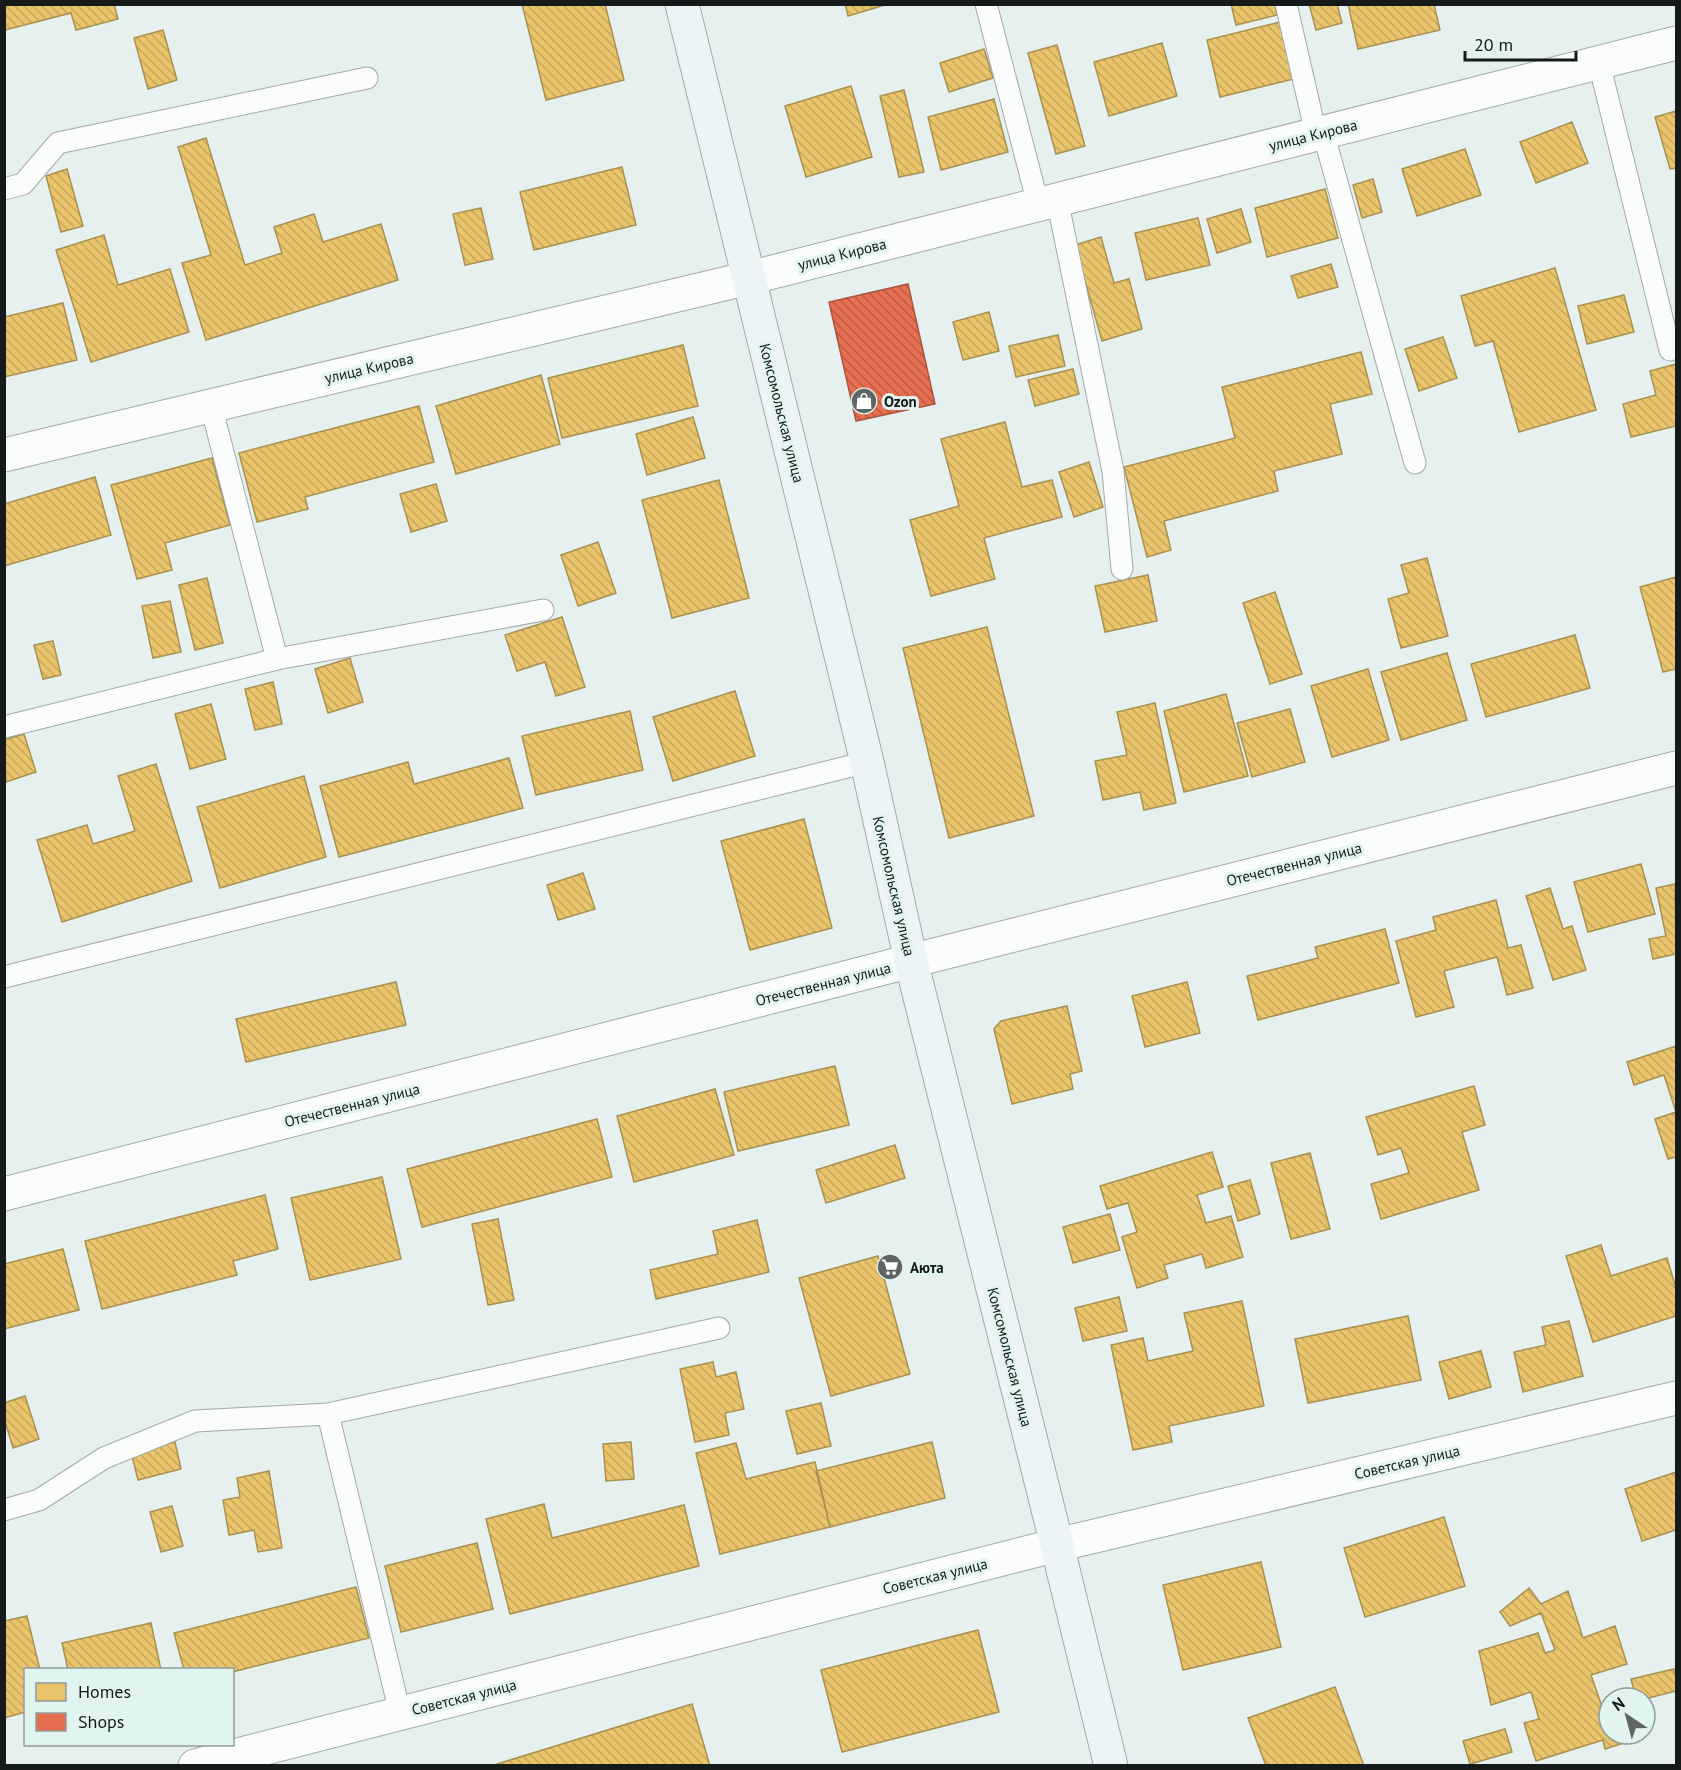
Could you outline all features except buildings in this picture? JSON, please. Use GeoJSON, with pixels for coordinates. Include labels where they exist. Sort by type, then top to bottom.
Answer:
{"type":"FeatureCollection","features":[{"type":"Feature","properties":{"kind":"main road","name":"Комсомольская улица"},"geometry":{"type":"LineString","coordinates":[[682,4],[867,762],[911,961],[1111,1766]]}},
{"type":"Feature","properties":{"kind":"street","name":"улица Кирова"},"geometry":{"type":"LineString","coordinates":[[4,455],[749,278],[1677,43]]}},
{"type":"Feature","properties":{"kind":"street","name":"Отечественная улица"},"geometry":{"type":"LineString","coordinates":[[4,1194],[911,961],[1677,768]]}},
{"type":"Feature","properties":{"kind":"street","name":"Советская улица"},"geometry":{"type":"LineString","coordinates":[[195,1766],[1057,1545],[1677,1398]]}},
{"type":"Feature","properties":{"kind":"lane"},"geometry":{"type":"LineString","coordinates":[[986,4],[1048,202],[1113,471],[1122,569]]}},
{"type":"Feature","properties":{"kind":"lane"},"geometry":{"type":"LineString","coordinates":[[1286,4],[1319,133],[1415,463]]}},
{"type":"Feature","properties":{"kind":"lane"},"geometry":{"type":"LineString","coordinates":[[1599,63],[1670,350]]}},
{"type":"Feature","properties":{"kind":"lane"},"geometry":{"type":"LineString","coordinates":[[4,189],[24,184],[58,143],[367,78]]}},
{"type":"Feature","properties":{"kind":"lane"},"geometry":{"type":"LineString","coordinates":[[211,406],[277,658]]}},
{"type":"Feature","properties":{"kind":"lane"},"geometry":{"type":"LineString","coordinates":[[4,727],[277,658],[543,609]]}},
{"type":"Feature","properties":{"kind":"lane"},"geometry":{"type":"LineString","coordinates":[[4,977],[867,762]]}},
{"type":"Feature","properties":{"kind":"lane"},"geometry":{"type":"LineString","coordinates":[[4,1510],[39,1500],[104,1458],[195,1421],[328,1414],[719,1328]]}},
{"type":"Feature","properties":{"kind":"lane"},"geometry":{"type":"LineString","coordinates":[[328,1414],[400,1713]]}},
{"type":"Feature","properties":{"kind":"place","name":"Ozon"},"geometry":{"type":"Point","coordinates":[864,401]}},
{"type":"Feature","properties":{"kind":"place","name":"Аюта"},"geometry":{"type":"Point","coordinates":[890,1267]}}]}
